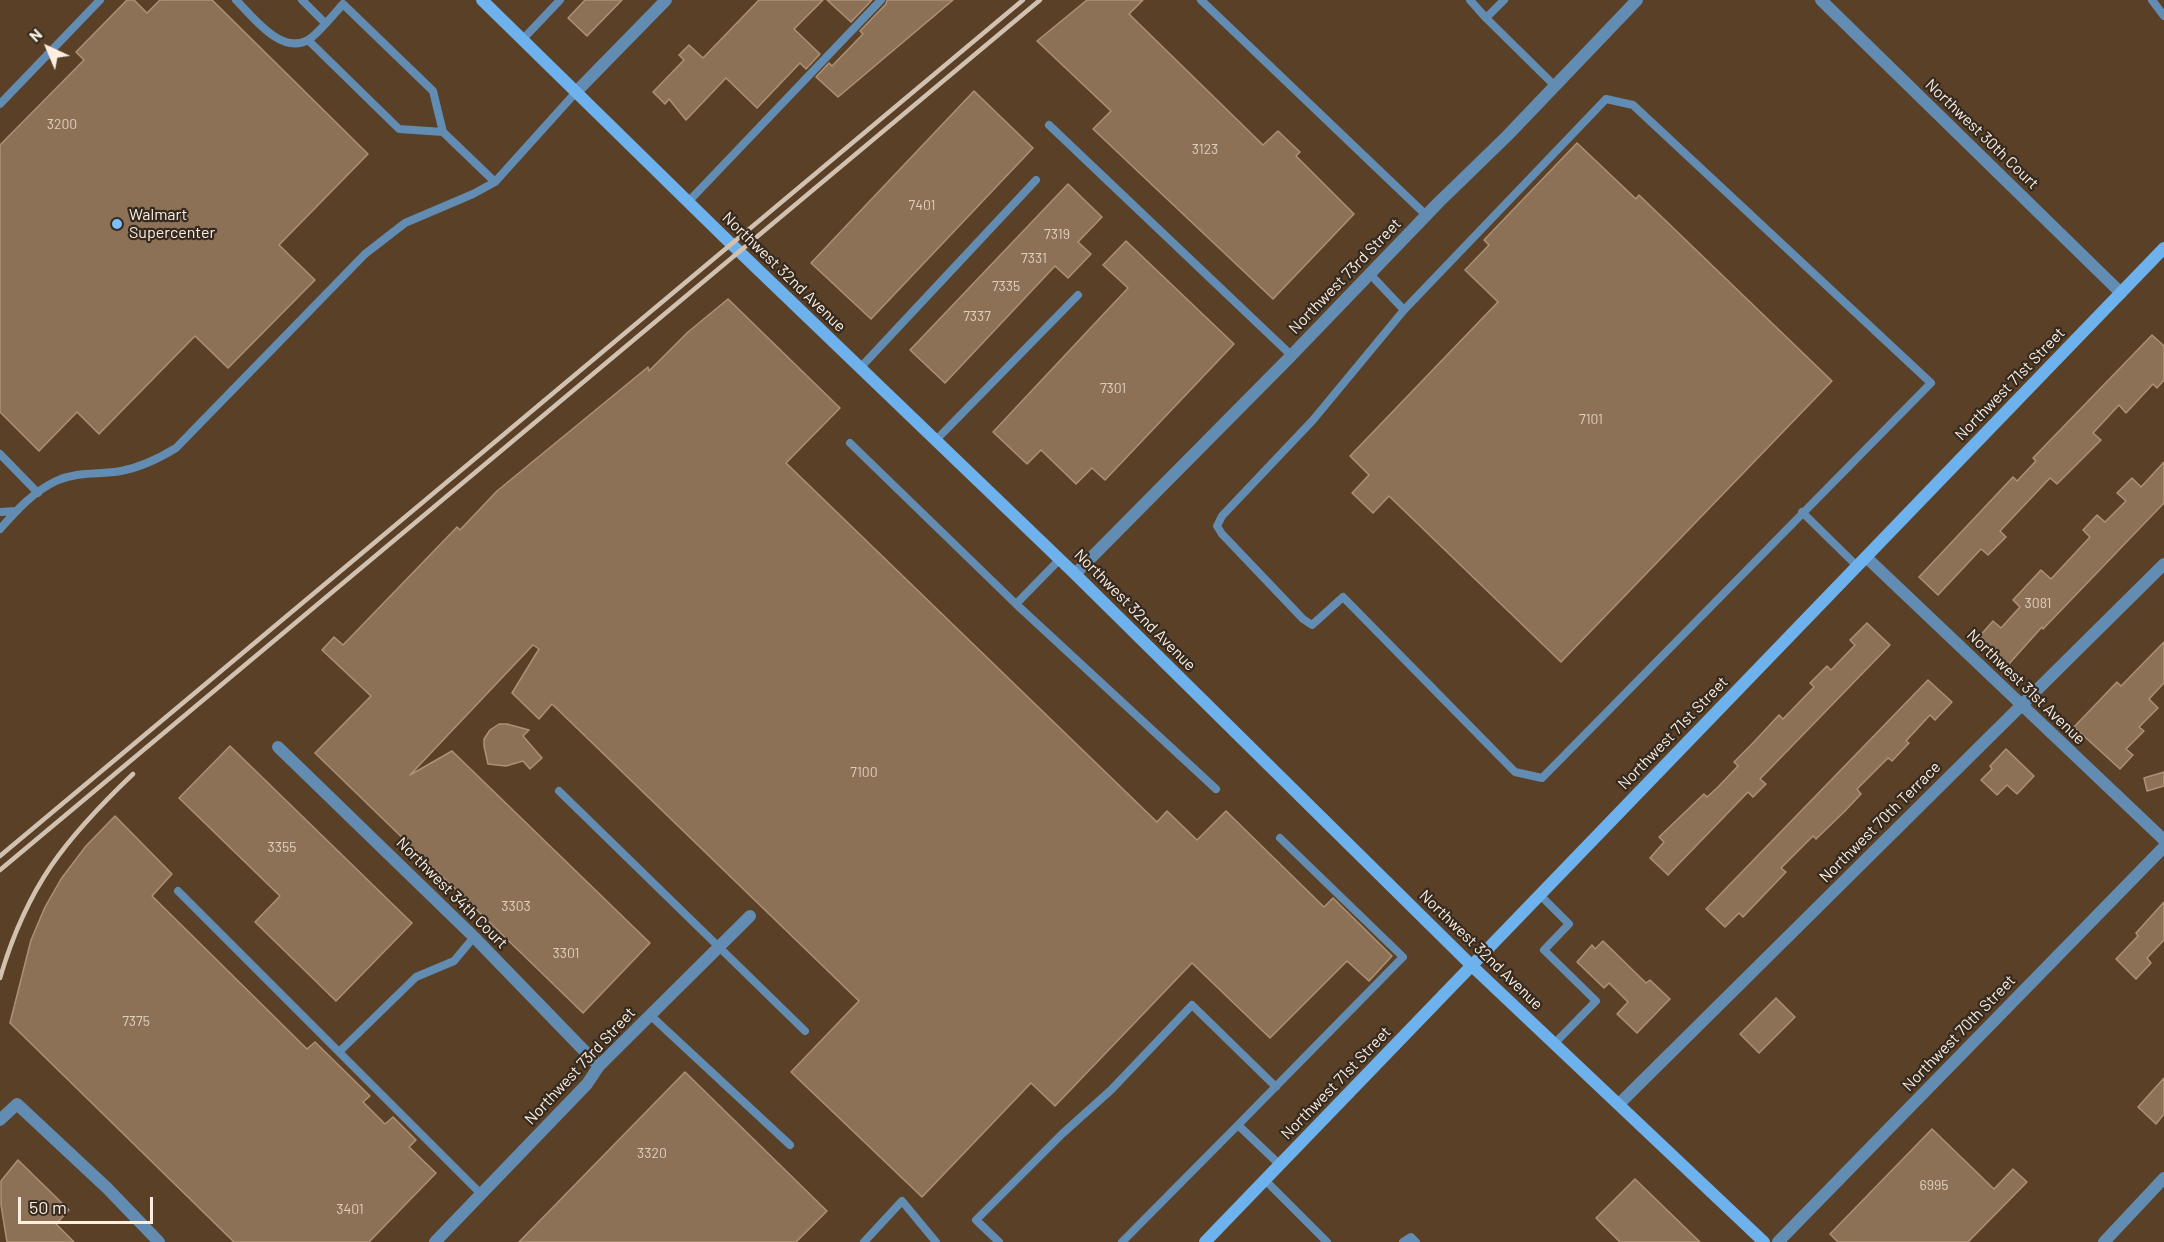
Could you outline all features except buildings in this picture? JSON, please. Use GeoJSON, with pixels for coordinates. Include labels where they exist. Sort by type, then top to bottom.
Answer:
{"type":"FeatureCollection","features":[{"type":"Feature","properties":{"kind":"main road","name":"Northwest 32nd Avenue"},"geometry":{"type":"LineString","coordinates":[[482,0],[688,202],[1060,559],[1472,966],[1764,1242]]}},
{"type":"Feature","properties":{"kind":"main road","name":"Northwest 71st Street"},"geometry":{"type":"LineString","coordinates":[[1205,1242],[2164,248]]}},
{"type":"Feature","properties":{"kind":"street"},"geometry":{"type":"LineString","coordinates":[[577,91],[666,0]]}},
{"type":"Feature","properties":{"kind":"street","name":"Northwest 73rd Street"},"geometry":{"type":"LineString","coordinates":[[1075,574],[1292,356],[1426,215],[1508,136],[1637,0]]}},
{"type":"Feature","properties":{"kind":"street","name":"Northwest 30th Court"},"geometry":{"type":"LineString","coordinates":[[1821,0],[2121,292]]}},
{"type":"Feature","properties":{"kind":"street","name":"Northwest 31st Avenue"},"geometry":{"type":"LineString","coordinates":[[1866,557],[2164,840]]}},
{"type":"Feature","properties":{"kind":"street","name":"Northwest 70th Terrace"},"geometry":{"type":"LineString","coordinates":[[1618,1104],[2164,564]]}},
{"type":"Feature","properties":{"kind":"street","name":"Northwest 34th Court"},"geometry":{"type":"LineString","coordinates":[[278,747],[474,937],[599,1066]]}},
{"type":"Feature","properties":{"kind":"street","name":"Northwest 70th Street"},"geometry":{"type":"LineString","coordinates":[[1778,1242],[2164,847]]}},
{"type":"Feature","properties":{"kind":"street","name":"Northwest 73rd Street"},"geometry":{"type":"LineString","coordinates":[[435,1242],[587,1084],[599,1066],[750,916]]}},
{"type":"Feature","properties":{"kind":"street"},"geometry":{"type":"LineString","coordinates":[[0,1120],[17,1104],[107,1188],[159,1242]]}},
{"type":"Feature","properties":{"kind":"street"},"geometry":{"type":"LineString","coordinates":[[2104,1242],[2164,1178]]}},
{"type":"Feature","properties":{"kind":"lane"},"geometry":{"type":"LineString","coordinates":[[0,104],[100,0]]}},
{"type":"Feature","properties":{"kind":"lane"},"geometry":{"type":"LineString","coordinates":[[236,0],[275,38],[292,45],[308,40],[344,4],[433,91],[443,132],[495,182]]}},
{"type":"Feature","properties":{"kind":"lane"},"geometry":{"type":"LineString","coordinates":[[302,0],[325,23]]}},
{"type":"Feature","properties":{"kind":"lane"},"geometry":{"type":"LineString","coordinates":[[523,39],[560,0]]}},
{"type":"Feature","properties":{"kind":"lane"},"geometry":{"type":"LineString","coordinates":[[688,202],[881,0]]}},
{"type":"Feature","properties":{"kind":"lane"},"geometry":{"type":"LineString","coordinates":[[1201,0],[1426,215]]}},
{"type":"Feature","properties":{"kind":"lane"},"geometry":{"type":"LineString","coordinates":[[1470,0],[1555,86]]}},
{"type":"Feature","properties":{"kind":"lane"},"geometry":{"type":"LineString","coordinates":[[1486,18],[1504,0]]}},
{"type":"Feature","properties":{"kind":"lane"},"geometry":{"type":"LineString","coordinates":[[2152,0],[2164,16]]}},
{"type":"Feature","properties":{"kind":"lane"},"geometry":{"type":"LineString","coordinates":[[308,40],[399,129],[443,132]]}},
{"type":"Feature","properties":{"kind":"lane"},"geometry":{"type":"LineString","coordinates":[[0,529],[27,499],[57,481],[84,472],[118,471],[146,465],[176,448],[365,254],[405,223],[495,182],[577,91]]}},
{"type":"Feature","properties":{"kind":"lane"},"geometry":{"type":"LineString","coordinates":[[1606,99],[1633,105],[1930,383],[1542,778],[1515,772],[1343,597],[1312,625],[1295,611],[1217,526],[1222,516],[1313,420],[1404,310],[1606,99]]}},
{"type":"Feature","properties":{"kind":"lane"},"geometry":{"type":"LineString","coordinates":[[1049,125],[1292,356]]}},
{"type":"Feature","properties":{"kind":"lane"},"geometry":{"type":"LineString","coordinates":[[860,368],[1036,180]]}},
{"type":"Feature","properties":{"kind":"lane"},"geometry":{"type":"LineString","coordinates":[[1370,274],[1404,310]]}},
{"type":"Feature","properties":{"kind":"lane"},"geometry":{"type":"LineString","coordinates":[[936,440],[1078,295]]}},
{"type":"Feature","properties":{"kind":"lane"},"geometry":{"type":"LineString","coordinates":[[850,443],[1016,604],[1216,789]]}},
{"type":"Feature","properties":{"kind":"lane"},"geometry":{"type":"LineString","coordinates":[[0,454],[38,493]]}},
{"type":"Feature","properties":{"kind":"lane"},"geometry":{"type":"LineString","coordinates":[[0,512],[16,511]]}},
{"type":"Feature","properties":{"kind":"lane"},"geometry":{"type":"LineString","coordinates":[[1802,512],[1857,566]]}},
{"type":"Feature","properties":{"kind":"lane"},"geometry":{"type":"LineString","coordinates":[[1016,604],[1060,559]]}},
{"type":"Feature","properties":{"kind":"lane"},"geometry":{"type":"LineString","coordinates":[[559,791],[805,1031]]}},
{"type":"Feature","properties":{"kind":"lane"},"geometry":{"type":"LineString","coordinates":[[1122,1242],[1403,957],[1280,838]]}},
{"type":"Feature","properties":{"kind":"lane"},"geometry":{"type":"LineString","coordinates":[[178,891],[481,1194]]}},
{"type":"Feature","properties":{"kind":"lane"},"geometry":{"type":"LineString","coordinates":[[1540,895],[1569,924],[1544,950],[1596,1000],[1554,1044]]}},
{"type":"Feature","properties":{"kind":"lane"},"geometry":{"type":"LineString","coordinates":[[339,1052],[416,977],[453,961],[474,937]]}},
{"type":"Feature","properties":{"kind":"lane"},"geometry":{"type":"LineString","coordinates":[[999,1242],[976,1220],[1062,1134],[1111,1090],[1192,1005],[1276,1087]]}},
{"type":"Feature","properties":{"kind":"lane"},"geometry":{"type":"LineString","coordinates":[[650,1015],[790,1145]]}},
{"type":"Feature","properties":{"kind":"lane"},"geometry":{"type":"LineString","coordinates":[[1238,1125],[1280,1165]]}},
{"type":"Feature","properties":{"kind":"lane"},"geometry":{"type":"LineString","coordinates":[[1265,1180],[1327,1242]]}},
{"type":"Feature","properties":{"kind":"lane"},"geometry":{"type":"LineString","coordinates":[[864,1242],[902,1200],[936,1242]]}},
{"type":"Feature","properties":{"kind":"lane"},"geometry":{"type":"LineString","coordinates":[[1403,1242],[1411,1237],[1416,1242]]}},
{"type":"Feature","properties":{"kind":"railway"},"geometry":{"type":"LineString","coordinates":[[0,856],[1023,0]]}},
{"type":"Feature","properties":{"kind":"railway"},"geometry":{"type":"LineString","coordinates":[[0,870],[1040,0]]}},
{"type":"Feature","properties":{"kind":"railway"},"geometry":{"type":"LineString","coordinates":[[0,978],[23,916],[51,866],[87,820],[133,774]]}},
{"type":"Feature","properties":{"kind":"place","name":"Walmart Supercenter"},"geometry":{"type":"Point","coordinates":[117,224]}}]}
